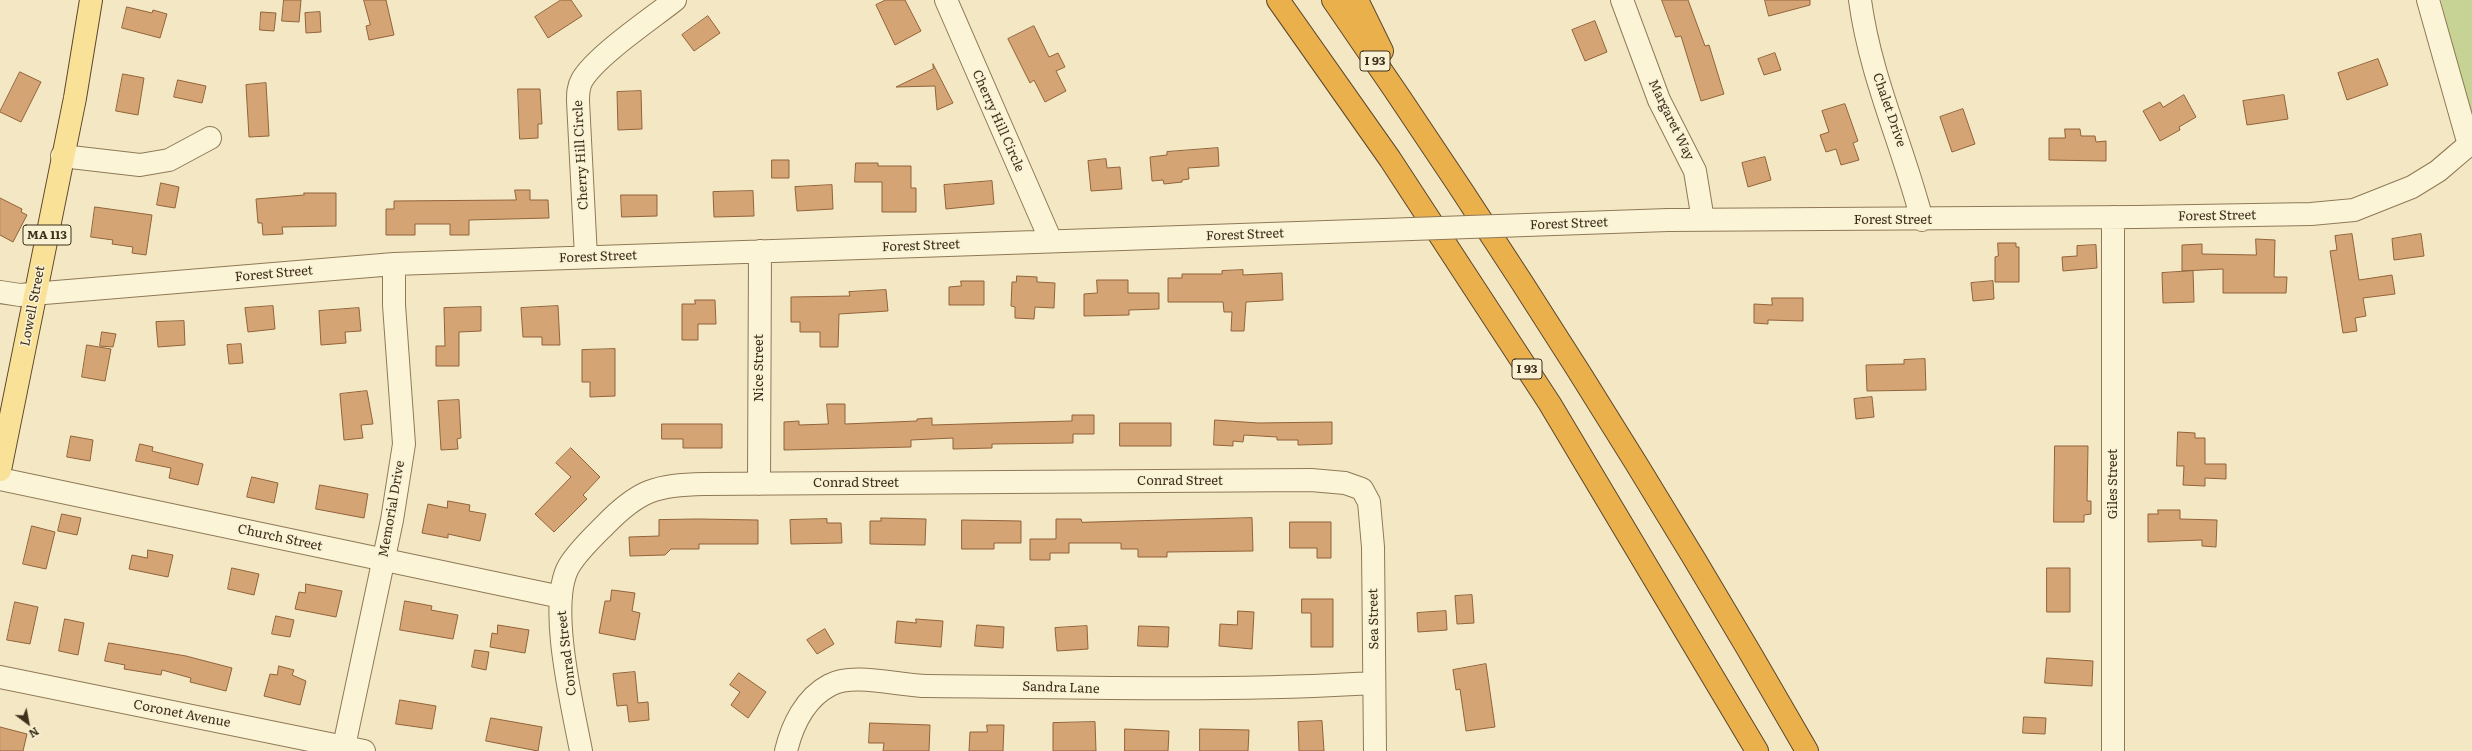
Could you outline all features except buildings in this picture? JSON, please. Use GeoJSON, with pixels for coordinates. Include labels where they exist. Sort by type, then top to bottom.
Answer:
{"type":"FeatureCollection","features":[{"type":"Feature","properties":{"kind":"highway"},"geometry":{"type":"LineString","coordinates":[[1262,0],[1352,106]]}},
{"type":"Feature","properties":{"kind":"highway","name":"I 93"},"geometry":{"type":"LineString","coordinates":[[1278,0],[1395,166],[1550,404],[1757,751]]}},
{"type":"Feature","properties":{"kind":"highway","name":"I 93"},"geometry":{"type":"LineString","coordinates":[[1333,0],[1417,122],[1534,300],[1678,530],[1807,751]]}},
{"type":"Feature","properties":{"kind":"highway"},"geometry":{"type":"LineString","coordinates":[[1356,0],[1417,122]]}},
{"type":"Feature","properties":{"kind":"main road","name":"Lowell Street"},"geometry":{"type":"LineString","coordinates":[[0,470],[77,84],[90,0]]}},
{"type":"Feature","properties":{"kind":"street","name":"Cherry Hill Circle"},"geometry":{"type":"LineString","coordinates":[[586,257],[578,101],[579,86],[586,74],[598,62],[675,0]]}},
{"type":"Feature","properties":{"kind":"street","name":"Cherry Hill Circle"},"geometry":{"type":"LineString","coordinates":[[946,0],[1051,241]]}},
{"type":"Feature","properties":{"kind":"street","name":"Margaret Way"},"geometry":{"type":"LineString","coordinates":[[1622,0],[1659,100],[1695,170],[1703,220]]}},
{"type":"Feature","properties":{"kind":"street","name":"Chalet Drive"},"geometry":{"type":"LineString","coordinates":[[1860,0],[1864,26],[1876,73],[1910,172],[1922,220]]}},
{"type":"Feature","properties":{"kind":"street"},"geometry":{"type":"LineString","coordinates":[[2428,0],[2471,144]]}},
{"type":"Feature","properties":{"kind":"street"},"geometry":{"type":"LineString","coordinates":[[62,156],[140,165],[169,160],[210,138]]}},
{"type":"Feature","properties":{"kind":"street","name":"Forest Street"},"geometry":{"type":"LineString","coordinates":[[0,292],[20,295],[394,264],[1668,220],[1922,220],[2311,214],[2354,210],[2412,187],[2438,171],[2471,144]]}},
{"type":"Feature","properties":{"kind":"street","name":"Giles Street"},"geometry":{"type":"LineString","coordinates":[[2113,217],[2113,751]]}},
{"type":"Feature","properties":{"kind":"street","name":"Nice Street"},"geometry":{"type":"LineString","coordinates":[[759,484],[760,252]]}},
{"type":"Feature","properties":{"kind":"street","name":"Memorial Drive"},"geometry":{"type":"LineString","coordinates":[[350,750],[404,444],[394,305],[394,264]]}},
{"type":"Feature","properties":{"kind":"street","name":"Church Street"},"geometry":{"type":"LineString","coordinates":[[0,479],[561,597]]}},
{"type":"Feature","properties":{"kind":"street","name":"Conrad Street"},"geometry":{"type":"LineString","coordinates":[[581,751],[564,653],[561,597],[569,566],[623,506],[648,490],[670,484],[1311,480],[1345,483],[1362,489]]}},
{"type":"Feature","properties":{"kind":"street","name":"Sea Street"},"geometry":{"type":"LineString","coordinates":[[1362,489],[1369,502],[1373,547],[1375,751]]}},
{"type":"Feature","properties":{"kind":"street","name":"Coronet Avenue"},"geometry":{"type":"LineString","coordinates":[[0,677],[350,750]]}},
{"type":"Feature","properties":{"kind":"street","name":"Sandra Lane"},"geometry":{"type":"LineString","coordinates":[[786,751],[792,728],[808,702],[830,684],[860,679],[921,686],[1116,690],[1276,689],[1374,683]]}},
{"type":"Feature","properties":{"kind":"green space"},"geometry":{"type":"Polygon","coordinates":[[[2441,0],[2472,0],[2472,113],[2462,93],[2441,0]]]}}]}
